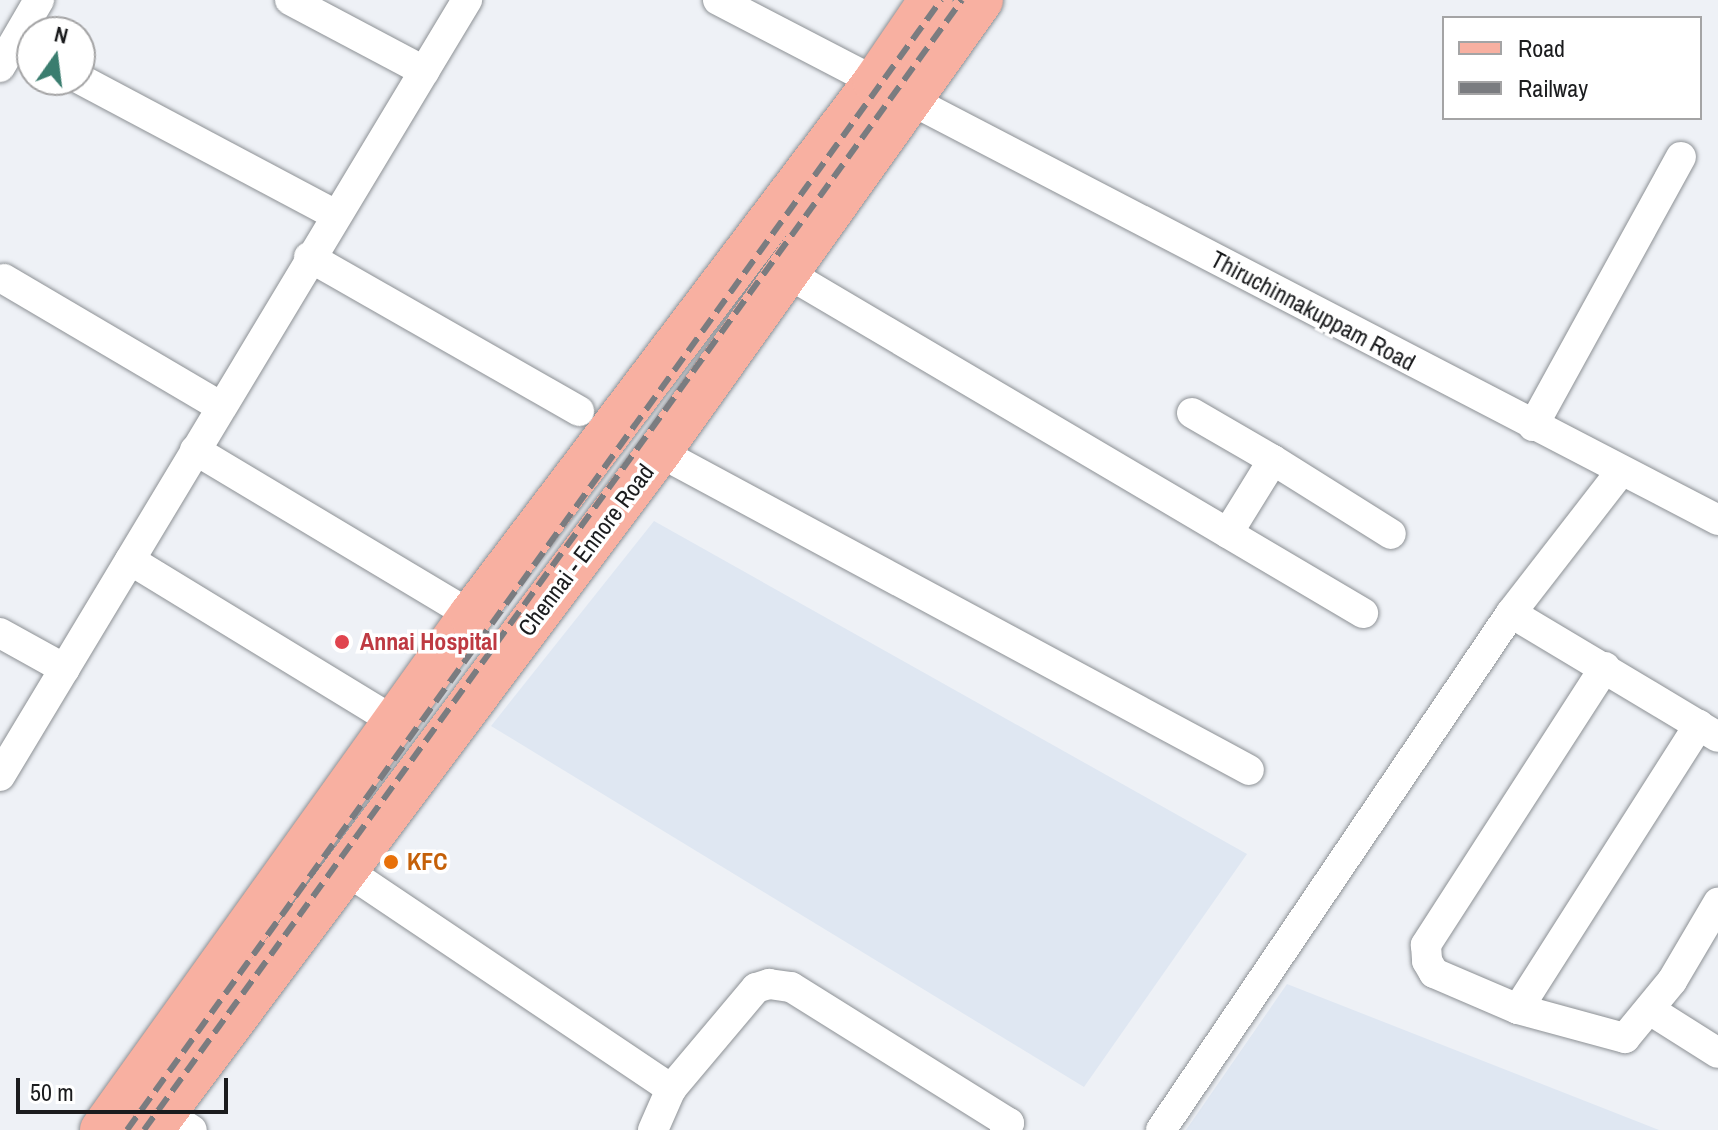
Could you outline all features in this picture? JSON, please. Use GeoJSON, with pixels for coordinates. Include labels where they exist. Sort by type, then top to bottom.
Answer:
{"type":"FeatureCollection","features":[{"type":"Feature","properties":{"kind":"main road","name":"Chennai - Ennore Road"},"geometry":{"type":"LineString","coordinates":[[169,1124],[347,871],[659,452],[787,273],[892,90],[931,0]]}},
{"type":"Feature","properties":{"kind":"main road","name":"Chennai - Ennore Road"},"geometry":{"type":"LineString","coordinates":[[102,1130],[397,723],[471,615],[892,90],[981,0]]}},
{"type":"Feature","properties":{"kind":"street"},"geometry":{"type":"LineString","coordinates":[[15,55],[39,0]]}},
{"type":"Feature","properties":{"kind":"street"},"geometry":{"type":"LineString","coordinates":[[290,0],[424,71]]}},
{"type":"Feature","properties":{"kind":"street"},"geometry":{"type":"LineString","coordinates":[[0,776],[334,214],[467,0]]}},
{"type":"Feature","properties":{"kind":"street","name":"Thiruchinnakuppam Road"},"geometry":{"type":"LineString","coordinates":[[718,0],[1718,520]]}},
{"type":"Feature","properties":{"kind":"street"},"geometry":{"type":"LineString","coordinates":[[96,88],[334,214]]}},
{"type":"Feature","properties":{"kind":"street"},"geometry":{"type":"LineString","coordinates":[[1533,426],[1681,157]]}},
{"type":"Feature","properties":{"kind":"street"},"geometry":{"type":"LineString","coordinates":[[309,257],[579,411]]}},
{"type":"Feature","properties":{"kind":"street"},"geometry":{"type":"LineString","coordinates":[[787,273],[1363,613]]}},
{"type":"Feature","properties":{"kind":"street"},"geometry":{"type":"LineString","coordinates":[[4,279],[221,407]]}},
{"type":"Feature","properties":{"kind":"street"},"geometry":{"type":"LineString","coordinates":[[1192,413],[1391,534]]}},
{"type":"Feature","properties":{"kind":"street"},"geometry":{"type":"LineString","coordinates":[[195,450],[471,615]]}},
{"type":"Feature","properties":{"kind":"street"},"geometry":{"type":"LineString","coordinates":[[659,452],[1249,770]]}},
{"type":"Feature","properties":{"kind":"street"},"geometry":{"type":"LineString","coordinates":[[1228,533],[1273,460]]}},
{"type":"Feature","properties":{"kind":"street"},"geometry":{"type":"LineString","coordinates":[[1161,1130],[1511,613],[1621,471]]}},
{"type":"Feature","properties":{"kind":"street"},"geometry":{"type":"LineString","coordinates":[[130,560],[397,723]]}},
{"type":"Feature","properties":{"kind":"street"},"geometry":{"type":"LineString","coordinates":[[1511,613],[1708,731],[1518,1009]]}},
{"type":"Feature","properties":{"kind":"street"},"geometry":{"type":"LineString","coordinates":[[0,633],[65,669]]}},
{"type":"Feature","properties":{"kind":"street"},"geometry":{"type":"LineString","coordinates":[[1605,667],[1426,945],[1434,973],[1518,1009],[1614,1039],[1625,1038],[1708,943],[1718,903]]}},
{"type":"Feature","properties":{"kind":"street"},"geometry":{"type":"LineString","coordinates":[[347,871],[671,1089]]}},
{"type":"Feature","properties":{"kind":"street"},"geometry":{"type":"LineString","coordinates":[[653,1130],[671,1089],[756,988],[769,984],[791,987],[830,1011],[1009,1123],[1005,1130]]}},
{"type":"Feature","properties":{"kind":"street"},"geometry":{"type":"LineString","coordinates":[[1650,1010],[1718,1053]]}},
{"type":"Feature","properties":{"kind":"shaded area"},"geometry":{"type":"Polygon","coordinates":[[[654,521],[1247,854],[1084,1087],[491,726],[654,521]]]}},
{"type":"Feature","properties":{"kind":"shaded area"},"geometry":{"type":"Polygon","coordinates":[[[1287,984],[1659,1130],[1186,1130],[1287,984]]]}},
{"type":"Feature","properties":{"kind":"railway"},"geometry":{"type":"LineString","coordinates":[[127,1130],[941,0]]}},
{"type":"Feature","properties":{"kind":"railway"},"geometry":{"type":"LineString","coordinates":[[144,1130],[962,0]]}},
{"type":"Feature","properties":{"kind":"place","name":"Annai Hospital"},"geometry":{"type":"Point","coordinates":[342,642]}},
{"type":"Feature","properties":{"kind":"place","name":"KFC"},"geometry":{"type":"Point","coordinates":[391,862]}}]}
